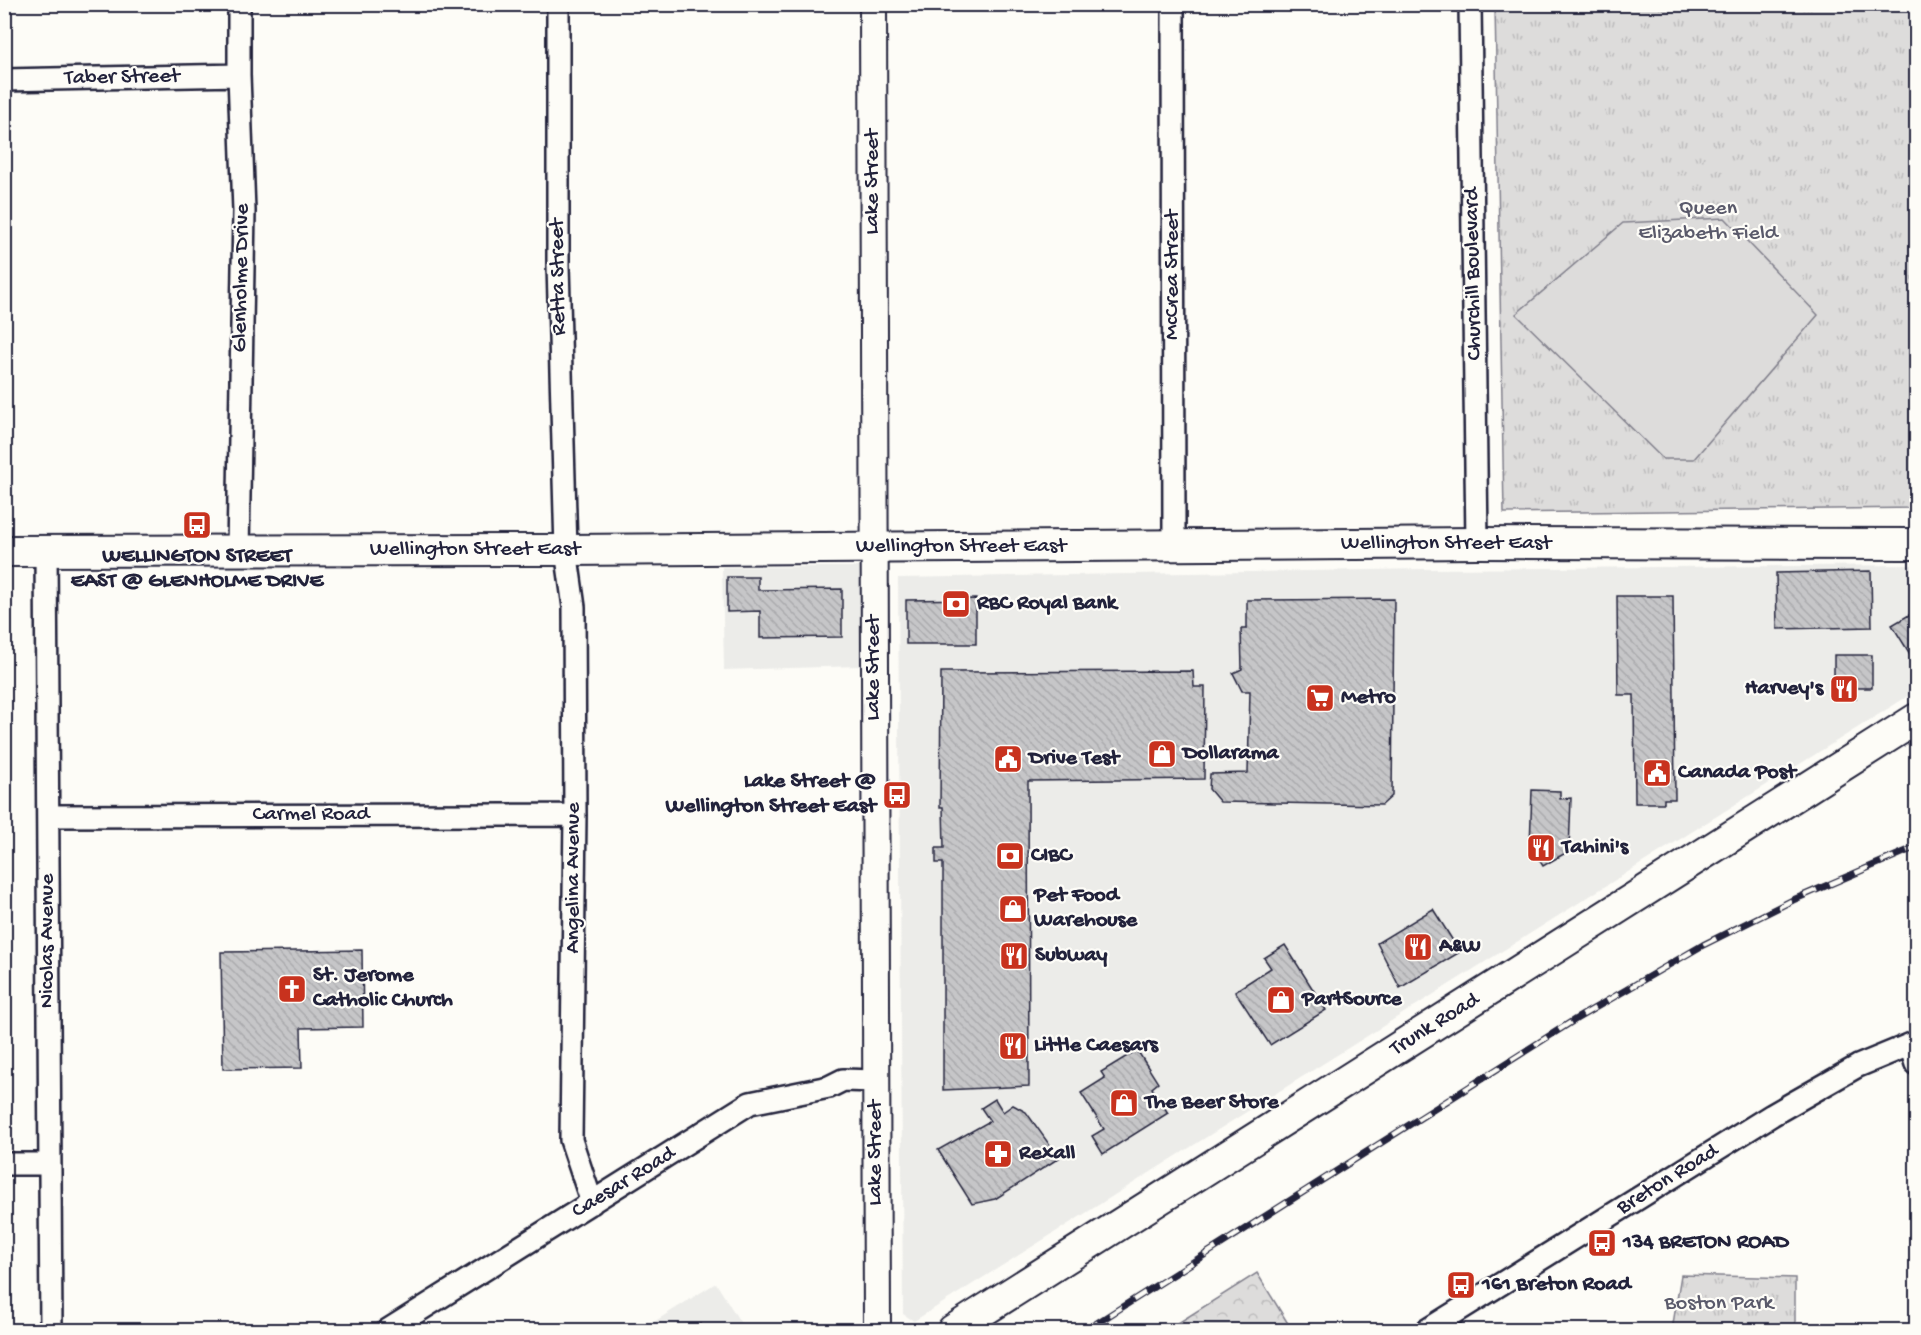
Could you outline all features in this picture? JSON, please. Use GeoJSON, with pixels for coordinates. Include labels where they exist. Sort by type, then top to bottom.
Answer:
{"type":"FeatureCollection","features":[{"type":"Feature","properties":{"kind":"main road","name":"Wellington Street East"},"geometry":{"type":"LineString","coordinates":[[4,551],[566,550],[1477,543],[1917,544]]}},
{"type":"Feature","properties":{"kind":"main road","name":"Trunk Road"},"geometry":{"type":"LineString","coordinates":[[953,1330],[1917,719]]}},
{"type":"Feature","properties":{"kind":"street","name":"Glenholme Drive"},"geometry":{"type":"LineString","coordinates":[[238,551],[244,211],[238,75],[239,4]]}},
{"type":"Feature","properties":{"kind":"street","name":"Retta Street"},"geometry":{"type":"LineString","coordinates":[[558,4],[558,265],[566,550]]}},
{"type":"Feature","properties":{"kind":"street","name":"Lake Street"},"geometry":{"type":"LineString","coordinates":[[873,4],[878,1330]]}},
{"type":"Feature","properties":{"kind":"street","name":"McCrea Street"},"geometry":{"type":"LineString","coordinates":[[1173,4],[1174,546]]}},
{"type":"Feature","properties":{"kind":"street","name":"Churchill Boulevard"},"geometry":{"type":"LineString","coordinates":[[1470,4],[1477,543]]}},
{"type":"Feature","properties":{"kind":"street","name":"Taber Street"},"geometry":{"type":"LineString","coordinates":[[4,80],[238,75]]}},
{"type":"Feature","properties":{"kind":"street","name":"Angelina Avenue"},"geometry":{"type":"LineString","coordinates":[[566,550],[574,607],[575,814],[571,1140],[592,1203]]}},
{"type":"Feature","properties":{"kind":"street","name":"Nicolas Avenue"},"geometry":{"type":"LineString","coordinates":[[46,551],[51,1330]]}},
{"type":"Feature","properties":{"kind":"street","name":"Carmel Road"},"geometry":{"type":"LineString","coordinates":[[48,816],[575,814]]}},
{"type":"Feature","properties":{"kind":"street","name":"Breton Road"},"geometry":{"type":"LineString","coordinates":[[1427,1330],[1772,1114],[1858,1066],[1914,1050]]}},
{"type":"Feature","properties":{"kind":"street","name":"Caesar Road"},"geometry":{"type":"LineString","coordinates":[[388,1330],[750,1103],[829,1088],[843,1080],[876,1082]]}},
{"type":"Feature","properties":{"kind":"street"},"geometry":{"type":"LineString","coordinates":[[4,1164],[50,1164]]}},
{"type":"Feature","properties":{"kind":"shaded area"},"geometry":{"type":"Polygon","coordinates":[[[1916,565],[1916,691],[914,1321],[903,1314],[898,578],[1426,569],[1916,565]]]}},
{"type":"Feature","properties":{"kind":"shaded area"},"geometry":{"type":"Polygon","coordinates":[[[722,567],[860,567],[860,666],[724,670],[722,567]]]}},
{"type":"Feature","properties":{"kind":"shaded area"},"geometry":{"type":"Polygon","coordinates":[[[716,1283],[745,1330],[641,1330],[716,1283]]]}},
{"type":"Feature","properties":{"kind":"green space","name":"Queen Elizabeth Field"},"geometry":{"type":"Polygon","coordinates":[[[1495,5],[1916,5],[1916,508],[1504,513],[1495,5]]]}},
{"type":"Feature","properties":{"kind":"green space"},"geometry":{"type":"Polygon","coordinates":[[[1725,218],[1818,315],[1694,459],[1663,459],[1516,314],[1623,223],[1725,218]]]}},
{"type":"Feature","properties":{"kind":"green space"},"geometry":{"type":"Polygon","coordinates":[[[1257,1273],[1292,1330],[1167,1330],[1257,1273]]]}},
{"type":"Feature","properties":{"kind":"green space","name":"Boston Park"},"geometry":{"type":"Polygon","coordinates":[[[1681,1275],[1795,1278],[1795,1330],[1672,1330],[1681,1275]]]}},
{"type":"Feature","properties":{"kind":"building"},"geometry":{"type":"Polygon","coordinates":[[[1871,571],[1872,627],[1777,629],[1776,573],[1871,571]]]}},
{"type":"Feature","properties":{"kind":"building"},"geometry":{"type":"Polygon","coordinates":[[[727,577],[758,577],[758,590],[842,589],[842,637],[760,638],[760,611],[727,612],[727,577]]]}},
{"type":"Feature","properties":{"kind":"building"},"geometry":{"type":"Polygon","coordinates":[[[1617,596],[1673,596],[1675,799],[1664,799],[1664,803],[1635,803],[1634,695],[1618,695],[1617,596]]]}},
{"type":"Feature","properties":{"kind":"building"},"geometry":{"type":"Polygon","coordinates":[[[976,599],[976,644],[906,644],[906,600],[976,599]]]}},
{"type":"Feature","properties":{"kind":"building"},"geometry":{"type":"Polygon","coordinates":[[[1394,599],[1392,796],[1382,805],[1220,802],[1209,789],[1210,774],[1248,773],[1250,691],[1242,691],[1233,673],[1242,669],[1241,629],[1247,629],[1247,600],[1394,599]]]}},
{"type":"Feature","properties":{"kind":"building"},"geometry":{"type":"Polygon","coordinates":[[[1909,615],[1916,626],[1916,657],[1913,659],[1892,625],[1909,615]]]}},
{"type":"Feature","properties":{"kind":"building"},"geometry":{"type":"Polygon","coordinates":[[[1834,655],[1872,655],[1872,688],[1856,688],[1856,699],[1834,699],[1834,655]]]}},
{"type":"Feature","properties":{"kind":"building"},"geometry":{"type":"Polygon","coordinates":[[[1193,671],[1194,687],[1205,687],[1204,779],[1028,781],[1029,1086],[943,1090],[943,863],[936,863],[936,848],[944,848],[943,807],[940,807],[941,672],[1193,671]]]}},
{"type":"Feature","properties":{"kind":"building"},"geometry":{"type":"Polygon","coordinates":[[[1532,790],[1560,791],[1560,799],[1571,798],[1569,851],[1543,866],[1530,846],[1532,790]]]}},
{"type":"Feature","properties":{"kind":"building","name":"A&W"},"geometry":{"type":"Polygon","coordinates":[[[1433,909],[1460,952],[1400,988],[1377,943],[1433,909]]]}},
{"type":"Feature","properties":{"kind":"building","name":"PartSource"},"geometry":{"type":"Polygon","coordinates":[[[1285,945],[1326,1010],[1270,1045],[1235,991],[1271,968],[1264,958],[1285,945]]]}},
{"type":"Feature","properties":{"kind":"building","name":"St. Jerome Catholic Church"},"geometry":{"type":"Polygon","coordinates":[[[362,950],[363,1027],[301,1028],[302,1068],[223,1069],[221,952],[362,950]]]}},
{"type":"Feature","properties":{"kind":"building","name":"The Beer Store"},"geometry":{"type":"Polygon","coordinates":[[[1137,1050],[1158,1083],[1152,1088],[1168,1113],[1103,1154],[1092,1136],[1104,1129],[1081,1093],[1105,1078],[1101,1072],[1137,1050]]]}},
{"type":"Feature","properties":{"kind":"building","name":"Rexall"},"geometry":{"type":"Polygon","coordinates":[[[995,1099],[1003,1112],[1013,1105],[1026,1112],[1059,1158],[995,1199],[972,1204],[938,1150],[990,1121],[981,1108],[995,1099]]]}},
{"type":"Feature","properties":{"kind":"building"},"geometry":{"type":"Polygon","coordinates":[[[701,1324],[705,1330],[690,1330],[701,1324]]]}},
{"type":"Feature","properties":{"kind":"railway"},"geometry":{"type":"LineString","coordinates":[[1086,1330],[1576,1019],[1703,945],[1793,900],[1916,847]]}},
{"type":"Feature","properties":{"kind":"place","name":"WELLINGTON STREET EAST @ GLENHOLME DRIVE"},"geometry":{"type":"Point","coordinates":[197,525]}},
{"type":"Feature","properties":{"kind":"place","name":"RBC Royal Bank"},"geometry":{"type":"Point","coordinates":[956,604]}},
{"type":"Feature","properties":{"kind":"place","name":"Harvey's"},"geometry":{"type":"Point","coordinates":[1844,689]}},
{"type":"Feature","properties":{"kind":"place","name":"Metro"},"geometry":{"type":"Point","coordinates":[1320,698]}},
{"type":"Feature","properties":{"kind":"place","name":"Dollarama"},"geometry":{"type":"Point","coordinates":[1162,754]}},
{"type":"Feature","properties":{"kind":"place","name":"Drive Test"},"geometry":{"type":"Point","coordinates":[1008,759]}},
{"type":"Feature","properties":{"kind":"place","name":"Canada Post"},"geometry":{"type":"Point","coordinates":[1657,773]}},
{"type":"Feature","properties":{"kind":"place","name":"Lake Street @ Wellington Street East"},"geometry":{"type":"Point","coordinates":[897,795]}},
{"type":"Feature","properties":{"kind":"place","name":"Tahini's"},"geometry":{"type":"Point","coordinates":[1541,848]}},
{"type":"Feature","properties":{"kind":"place","name":"CIBC"},"geometry":{"type":"Point","coordinates":[1010,856]}},
{"type":"Feature","properties":{"kind":"place","name":"Pet Food Warehouse"},"geometry":{"type":"Point","coordinates":[1013,909]}},
{"type":"Feature","properties":{"kind":"place","name":"A&W"},"geometry":{"type":"Point","coordinates":[1418,947]}},
{"type":"Feature","properties":{"kind":"place","name":"Subway"},"geometry":{"type":"Point","coordinates":[1014,956]}},
{"type":"Feature","properties":{"kind":"place","name":"St. Jerome Catholic Church"},"geometry":{"type":"Point","coordinates":[292,989]}},
{"type":"Feature","properties":{"kind":"place","name":"PartSource"},"geometry":{"type":"Point","coordinates":[1281,1000]}},
{"type":"Feature","properties":{"kind":"place","name":"Little Caesars"},"geometry":{"type":"Point","coordinates":[1013,1046]}},
{"type":"Feature","properties":{"kind":"place","name":"The Beer Store"},"geometry":{"type":"Point","coordinates":[1124,1103]}},
{"type":"Feature","properties":{"kind":"place","name":"Rexall"},"geometry":{"type":"Point","coordinates":[998,1154]}},
{"type":"Feature","properties":{"kind":"place","name":"134 BRETON ROAD"},"geometry":{"type":"Point","coordinates":[1602,1243]}},
{"type":"Feature","properties":{"kind":"place","name":"161 Breton Road"},"geometry":{"type":"Point","coordinates":[1461,1285]}}]}
